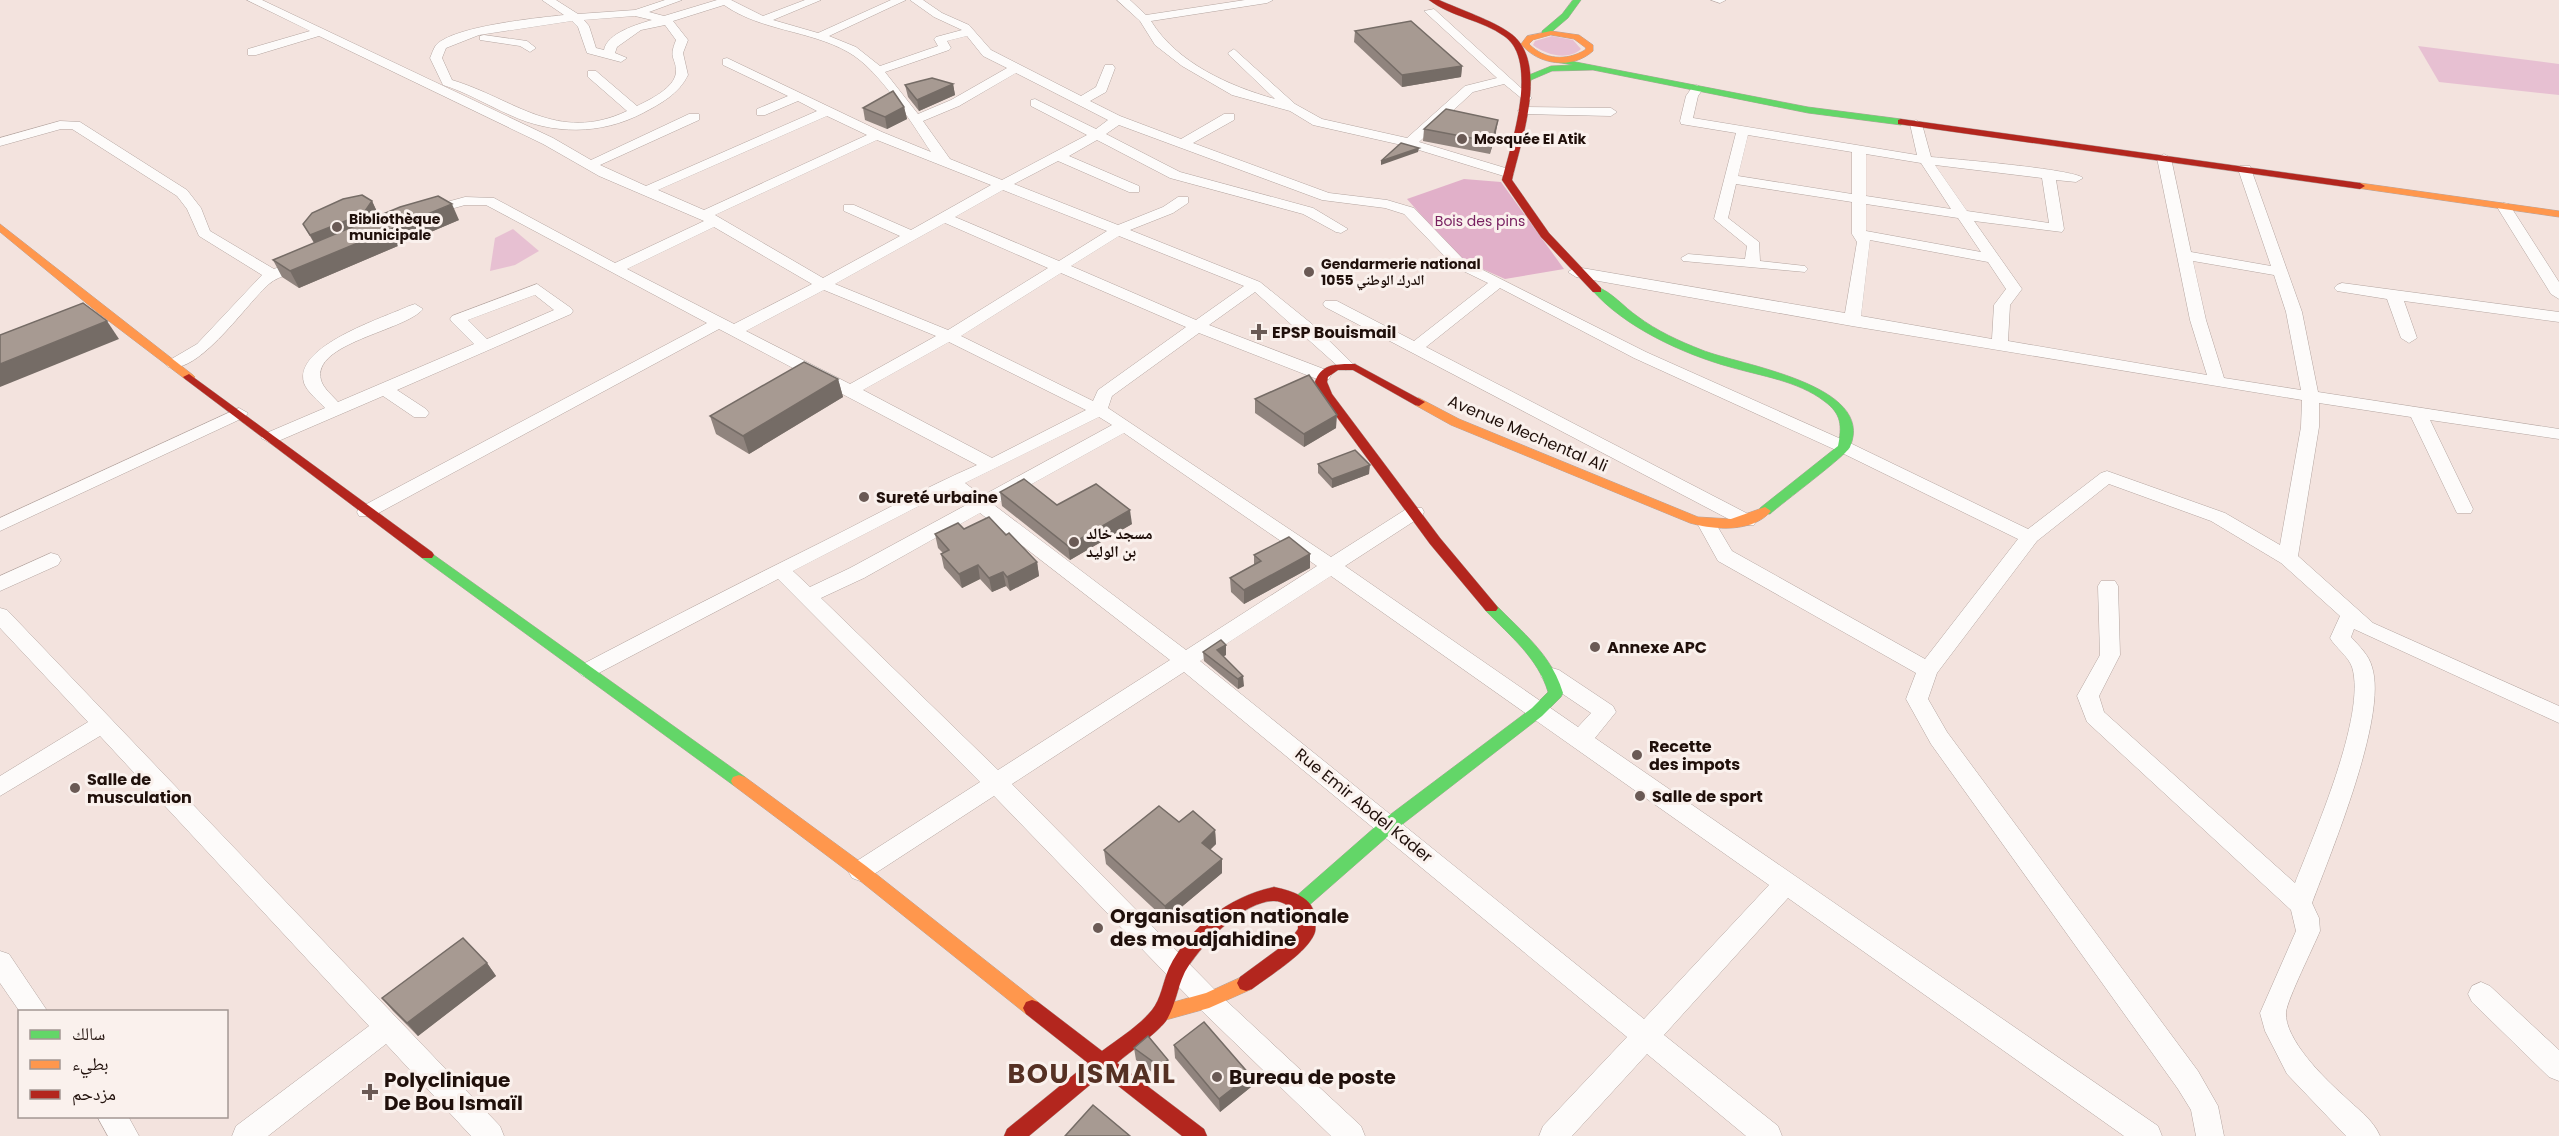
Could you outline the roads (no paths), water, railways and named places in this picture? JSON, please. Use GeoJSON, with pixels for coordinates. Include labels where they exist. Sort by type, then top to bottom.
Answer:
{"type":"FeatureCollection","features":[{"type":"Feature","properties":{"kind":"main road"},"geometry":{"type":"LineString","coordinates":[[1452,0],[1503,24],[1544,33],[1569,34],[1631,66],[1696,88]]}},
{"type":"Feature","properties":{"kind":"main road"},"geometry":{"type":"LineString","coordinates":[[1575,4],[1544,33],[1526,41],[1525,100],[1507,173],[1509,184],[1576,272],[1624,313],[1682,346],[1823,394],[1841,409],[1847,421],[1849,438],[1844,447]]}},
{"type":"Feature","properties":{"kind":"main road"},"geometry":{"type":"LineString","coordinates":[[1525,100],[1525,82],[1529,78],[1554,64],[1570,61],[1589,51],[1573,16],[1575,4]]}},
{"type":"Feature","properties":{"kind":"main road"},"geometry":{"type":"LineString","coordinates":[[1431,6],[1512,37],[1525,53],[1536,55],[1554,64],[1595,67]]}},
{"type":"Feature","properties":{"kind":"main road"},"geometry":{"type":"LineString","coordinates":[[1570,61],[1808,110],[2559,214]]}},
{"type":"Feature","properties":{"kind":"main road"},"geometry":{"type":"LineString","coordinates":[[0,227],[101,310],[174,363],[366,512],[588,670],[860,871],[1196,1136]]}},
{"type":"Feature","properties":{"kind":"main road"},"geometry":{"type":"LineString","coordinates":[[1300,903],[1389,825],[1537,712],[1556,693],[1552,676],[1488,605],[1326,394],[1321,382],[1323,375],[1335,367],[1346,365]]}},
{"type":"Feature","properties":{"kind":"main road","name":"Avenue Mechental Ali"},"geometry":{"type":"LineString","coordinates":[[1346,365],[1365,372],[1483,435],[1706,523],[1726,525],[1747,521],[1788,494],[1844,447]]}},
{"type":"Feature","properties":{"kind":"main road"},"geometry":{"type":"LineString","coordinates":[[1014,1136],[1162,1013],[1210,1002],[1250,982],[1302,940],[1308,924],[1307,912],[1290,894],[1279,891],[1267,892],[1248,900],[1204,937],[1178,968],[1162,1013]]}},
{"type":"Feature","properties":{"kind":"street"},"geometry":{"type":"LineString","coordinates":[[254,0],[548,141],[590,165],[710,218],[825,285],[949,336],[1099,410],[1330,565],[1537,712],[2148,1136]]}},
{"type":"Feature","properties":{"kind":"street"},"geometry":{"type":"LineString","coordinates":[[548,0],[574,16],[584,26],[591,50],[615,57],[611,45],[638,28],[724,0],[766,20],[820,36],[855,50],[877,71],[946,162]]}},
{"type":"Feature","properties":{"kind":"street"},"geometry":{"type":"LineString","coordinates":[[621,0],[635,13],[666,20],[677,27],[682,40],[677,53],[683,73],[680,81],[668,92],[636,112],[591,126],[573,129],[556,126],[521,115],[476,92],[447,82],[436,58],[441,46],[466,35],[574,16],[635,13],[676,0]]}},
{"type":"Feature","properties":{"kind":"street"},"geometry":{"type":"LineString","coordinates":[[766,20],[815,0]]}},
{"type":"Feature","properties":{"kind":"street"},"geometry":{"type":"LineString","coordinates":[[820,36],[900,0]]}},
{"type":"Feature","properties":{"kind":"street"},"geometry":{"type":"LineString","coordinates":[[916,0],[970,32],[987,54],[1017,67],[1117,120],[1327,197],[1373,209],[1387,204],[1409,211],[1457,262],[1640,355],[1844,447],[2030,537]]}},
{"type":"Feature","properties":{"kind":"street"},"geometry":{"type":"LineString","coordinates":[[1123,0],[1144,19],[1159,43],[1203,74],[1236,92],[1292,107]]}},
{"type":"Feature","properties":{"kind":"street"},"geometry":{"type":"LineString","coordinates":[[1144,19],[1267,0]]}},
{"type":"Feature","properties":{"kind":"street"},"geometry":{"type":"LineString","coordinates":[[1431,6],[1525,100],[1611,112]]}},
{"type":"Feature","properties":{"kind":"street"},"geometry":{"type":"LineString","coordinates":[[252,52],[320,32]]}},
{"type":"Feature","properties":{"kind":"street"},"geometry":{"type":"LineString","coordinates":[[877,71],[945,48],[940,39],[970,32]]}},
{"type":"Feature","properties":{"kind":"street"},"geometry":{"type":"LineString","coordinates":[[466,35],[523,43],[530,48]]}},
{"type":"Feature","properties":{"kind":"street"},"geometry":{"type":"LineString","coordinates":[[1234,53],[1292,107],[1317,122],[1410,143],[1507,173]]}},
{"type":"Feature","properties":{"kind":"street"},"geometry":{"type":"LineString","coordinates":[[727,62],[877,135],[1000,186],[1119,230],[1255,285],[1306,327],[1346,365]]}},
{"type":"Feature","properties":{"kind":"street"},"geometry":{"type":"LineString","coordinates":[[914,120],[955,103],[1017,67]]}},
{"type":"Feature","properties":{"kind":"street"},"geometry":{"type":"LineString","coordinates":[[1082,101],[1102,89],[1109,68]]}},
{"type":"Feature","properties":{"kind":"street"},"geometry":{"type":"LineString","coordinates":[[592,74],[636,112]]}},
{"type":"Feature","properties":{"kind":"street"},"geometry":{"type":"LineString","coordinates":[[1410,143],[1469,89],[1506,80]]}},
{"type":"Feature","properties":{"kind":"street"},"geometry":{"type":"LineString","coordinates":[[1696,88],[1686,121],[1925,160],[2076,178]]}},
{"type":"Feature","properties":{"kind":"street"},"geometry":{"type":"LineString","coordinates":[[459,98],[476,92]]}},
{"type":"Feature","properties":{"kind":"street"},"geometry":{"type":"LineString","coordinates":[[761,112],[797,97]]}},
{"type":"Feature","properties":{"kind":"street"},"geometry":{"type":"LineString","coordinates":[[1035,103],[1175,175],[1308,211],[1341,229]]}},
{"type":"Feature","properties":{"kind":"street"},"geometry":{"type":"LineString","coordinates":[[647,190],[827,111]]}},
{"type":"Feature","properties":{"kind":"street"},"geometry":{"type":"LineString","coordinates":[[590,165],[694,117]]}},
{"type":"Feature","properties":{"kind":"street"},"geometry":{"type":"LineString","coordinates":[[1184,143],[1228,117]]}},
{"type":"Feature","properties":{"kind":"street"},"geometry":{"type":"LineString","coordinates":[[366,512],[725,327],[825,285],[1055,155],[1099,134],[1117,120]]}},
{"type":"Feature","properties":{"kind":"street"},"geometry":{"type":"LineString","coordinates":[[1916,124],[1925,160],[2014,289],[2002,305],[2000,345]]}},
{"type":"Feature","properties":{"kind":"street"},"geometry":{"type":"LineString","coordinates":[[0,142],[60,125],[75,125],[182,193],[194,208],[204,233],[272,274]]}},
{"type":"Feature","properties":{"kind":"street"},"geometry":{"type":"LineString","coordinates":[[1743,130],[1729,179],[1721,219],[1754,245],[1752,264]]}},
{"type":"Feature","properties":{"kind":"street"},"geometry":{"type":"LineString","coordinates":[[614,269],[710,218],[877,135]]}},
{"type":"Feature","properties":{"kind":"street"},"geometry":{"type":"LineString","coordinates":[[1852,321],[1864,242],[1859,234],[1859,149]]}},
{"type":"Feature","properties":{"kind":"street"},"geometry":{"type":"LineString","coordinates":[[1055,155],[1134,189]]}},
{"type":"Feature","properties":{"kind":"street"},"geometry":{"type":"LineString","coordinates":[[2164,158],[2198,320],[2217,382]]}},
{"type":"Feature","properties":{"kind":"street"},"geometry":{"type":"LineString","coordinates":[[1196,182],[1232,161]]}},
{"type":"Feature","properties":{"kind":"street"},"geometry":{"type":"LineString","coordinates":[[2245,169],[2294,312],[2310,394],[2310,427],[2296,499],[2288,558]]}},
{"type":"Feature","properties":{"kind":"street"},"geometry":{"type":"LineString","coordinates":[[1729,179],[2057,228],[2048,174]]}},
{"type":"Feature","properties":{"kind":"street"},"geometry":{"type":"LineString","coordinates":[[412,218],[462,201],[476,199],[489,201],[614,269],[992,465]]}},
{"type":"Feature","properties":{"kind":"street"},"geometry":{"type":"LineString","coordinates":[[851,390],[949,336],[1119,230],[1168,210],[1183,200]]}},
{"type":"Feature","properties":{"kind":"street"},"geometry":{"type":"LineString","coordinates":[[2504,207],[2559,294]]}},
{"type":"Feature","properties":{"kind":"street"},"geometry":{"type":"LineString","coordinates":[[849,208],[913,236]]}},
{"type":"Feature","properties":{"kind":"street"},"geometry":{"type":"LineString","coordinates":[[945,218],[1197,326],[1323,375]]}},
{"type":"Feature","properties":{"kind":"street"},"geometry":{"type":"LineString","coordinates":[[1859,234],[1992,258]]}},
{"type":"Feature","properties":{"kind":"street"},"geometry":{"type":"LineString","coordinates":[[2184,255],[2280,272]]}},
{"type":"Feature","properties":{"kind":"street"},"geometry":{"type":"LineString","coordinates":[[174,363],[203,347],[260,283],[272,274],[315,256]]}},
{"type":"Feature","properties":{"kind":"street"},"geometry":{"type":"LineString","coordinates":[[1688,258],[1800,269]]}},
{"type":"Feature","properties":{"kind":"street"},"geometry":{"type":"LineString","coordinates":[[1576,272],[1634,280],[1688,292],[1852,321],[2217,382],[2310,394],[2559,434]]}},
{"type":"Feature","properties":{"kind":"street"},"geometry":{"type":"LineString","coordinates":[[1415,348],[1498,282]]}},
{"type":"Feature","properties":{"kind":"street"},"geometry":{"type":"LineString","coordinates":[[588,670],[780,569],[1099,410],[1104,393],[1255,285]]}},
{"type":"Feature","properties":{"kind":"street"},"geometry":{"type":"LineString","coordinates":[[2342,288],[2559,316]]}},
{"type":"Feature","properties":{"kind":"street"},"geometry":{"type":"LineString","coordinates":[[270,438],[565,311],[537,289],[458,319],[484,345]]}},
{"type":"Feature","properties":{"kind":"street"},"geometry":{"type":"LineString","coordinates":[[2393,293],[2409,338]]}},
{"type":"Feature","properties":{"kind":"street"},"geometry":{"type":"LineString","coordinates":[[1331,304],[1747,521]]}},
{"type":"Feature","properties":{"kind":"street"},"geometry":{"type":"LineString","coordinates":[[335,409],[313,384],[311,370],[317,358],[340,343],[414,309]]}},
{"type":"Feature","properties":{"kind":"street"},"geometry":{"type":"LineString","coordinates":[[81,318],[101,310]]}},
{"type":"Feature","properties":{"kind":"street"},"geometry":{"type":"LineString","coordinates":[[383,388],[420,413]]}},
{"type":"Feature","properties":{"kind":"street"},"geometry":{"type":"LineString","coordinates":[[2417,411],[2464,509]]}},
{"type":"Feature","properties":{"kind":"street"},"geometry":{"type":"LineString","coordinates":[[0,525],[239,413]]}},
{"type":"Feature","properties":{"kind":"street"},"geometry":{"type":"LineString","coordinates":[[807,597],[984,505],[1125,426]]}},
{"type":"Feature","properties":{"kind":"street"},"geometry":{"type":"LineString","coordinates":[[2210,1136],[2204,1106],[2188,1080],[1939,738],[1917,699],[1928,670],[2030,537],[2107,477],[2218,517],[2288,558],[2366,628],[2559,715]]}},
{"type":"Feature","properties":{"kind":"street","name":"Rue Emir Abdel Kader"},"geometry":{"type":"LineString","coordinates":[[953,483],[1184,660],[1768,1136]]}},
{"type":"Feature","properties":{"kind":"street"},"geometry":{"type":"LineString","coordinates":[[860,871],[1415,512]]}},
{"type":"Feature","properties":{"kind":"street"},"geometry":{"type":"LineString","coordinates":[[1706,523],[1725,556],[1928,670]]}},
{"type":"Feature","properties":{"kind":"street"},"geometry":{"type":"LineString","coordinates":[[0,584],[51,560]]}},
{"type":"Feature","properties":{"kind":"street"},"geometry":{"type":"LineString","coordinates":[[780,569],[996,783],[1210,1002],[1351,1136]]}},
{"type":"Feature","properties":{"kind":"street"},"geometry":{"type":"LineString","coordinates":[[2108,586],[2110,655],[2088,696],[2095,716],[2300,903],[2307,918],[2308,931],[2273,1013],[2276,1027],[2283,1045],[2314,1084],[2366,1136]]}},
{"type":"Feature","properties":{"kind":"street"},"geometry":{"type":"LineString","coordinates":[[0,615],[490,1136]]}},
{"type":"Feature","properties":{"kind":"street"},"geometry":{"type":"LineString","coordinates":[[2300,903],[2352,755],[2366,692],[2362,667],[2340,638],[2351,615]]}},
{"type":"Feature","properties":{"kind":"street"},"geometry":{"type":"LineString","coordinates":[[1552,676],[1605,712],[1580,741]]}},
{"type":"Feature","properties":{"kind":"street"},"geometry":{"type":"LineString","coordinates":[[0,787],[102,724]]}},
{"type":"Feature","properties":{"kind":"street"},"geometry":{"type":"LineString","coordinates":[[1553,1136],[1785,885]]}},
{"type":"Feature","properties":{"kind":"street"},"geometry":{"type":"LineString","coordinates":[[0,962],[34,1010]]}},
{"type":"Feature","properties":{"kind":"street"},"geometry":{"type":"LineString","coordinates":[[2481,994],[2559,1068]]}},
{"type":"Feature","properties":{"kind":"street"},"geometry":{"type":"LineString","coordinates":[[246,1136],[388,1027]]}},
{"type":"Feature","properties":{"kind":"street"},"geometry":{"type":"LineString","coordinates":[[112,1118],[125,1136]]}},
{"type":"Feature","properties":{"kind":"place","name":"Mosquée El Atik"},"geometry":{"type":"Point","coordinates":[1462,139]}},
{"type":"Feature","properties":{"kind":"place","name":"Bibliothèque municipale"},"geometry":{"type":"Point","coordinates":[337,227]}},
{"type":"Feature","properties":{"kind":"place","name":"Gendarmerie national 1055 الدرك الوطني"},"geometry":{"type":"Point","coordinates":[1309,272]}},
{"type":"Feature","properties":{"kind":"place","name":"EPSP Bouismail"},"geometry":{"type":"Point","coordinates":[1259,332]}},
{"type":"Feature","properties":{"kind":"place","name":"Sureté urbaine"},"geometry":{"type":"Point","coordinates":[864,497]}},
{"type":"Feature","properties":{"kind":"place","name":"مسجد خالد بن الوليد"},"geometry":{"type":"Point","coordinates":[1074,542]}},
{"type":"Feature","properties":{"kind":"place","name":"Annexe APC"},"geometry":{"type":"Point","coordinates":[1595,647]}},
{"type":"Feature","properties":{"kind":"place","name":"Recette des impots"},"geometry":{"type":"Point","coordinates":[1637,755]}},
{"type":"Feature","properties":{"kind":"place","name":"Salle de musculation"},"geometry":{"type":"Point","coordinates":[75,788]}},
{"type":"Feature","properties":{"kind":"place","name":"Salle de sport"},"geometry":{"type":"Point","coordinates":[1640,796]}},
{"type":"Feature","properties":{"kind":"place","name":"Organisation nationale des moudjahidine"},"geometry":{"type":"Point","coordinates":[1098,928]}},
{"type":"Feature","properties":{"kind":"place","name":"Bureau de poste"},"geometry":{"type":"Point","coordinates":[1217,1077]}},
{"type":"Feature","properties":{"kind":"place","name":"Polyclinique De Bou Ismaïl"},"geometry":{"type":"Point","coordinates":[370,1092]}},
{"type":"Feature","properties":{"kind":"district","name":"BOU ISMAIL"},"geometry":{"type":"Point","coordinates":[1092,1074]}},
{"type":"Feature","properties":{"kind":"park label","name":"Bois des pins"},"geometry":{"type":"Point","coordinates":[1480,221]}}]}
